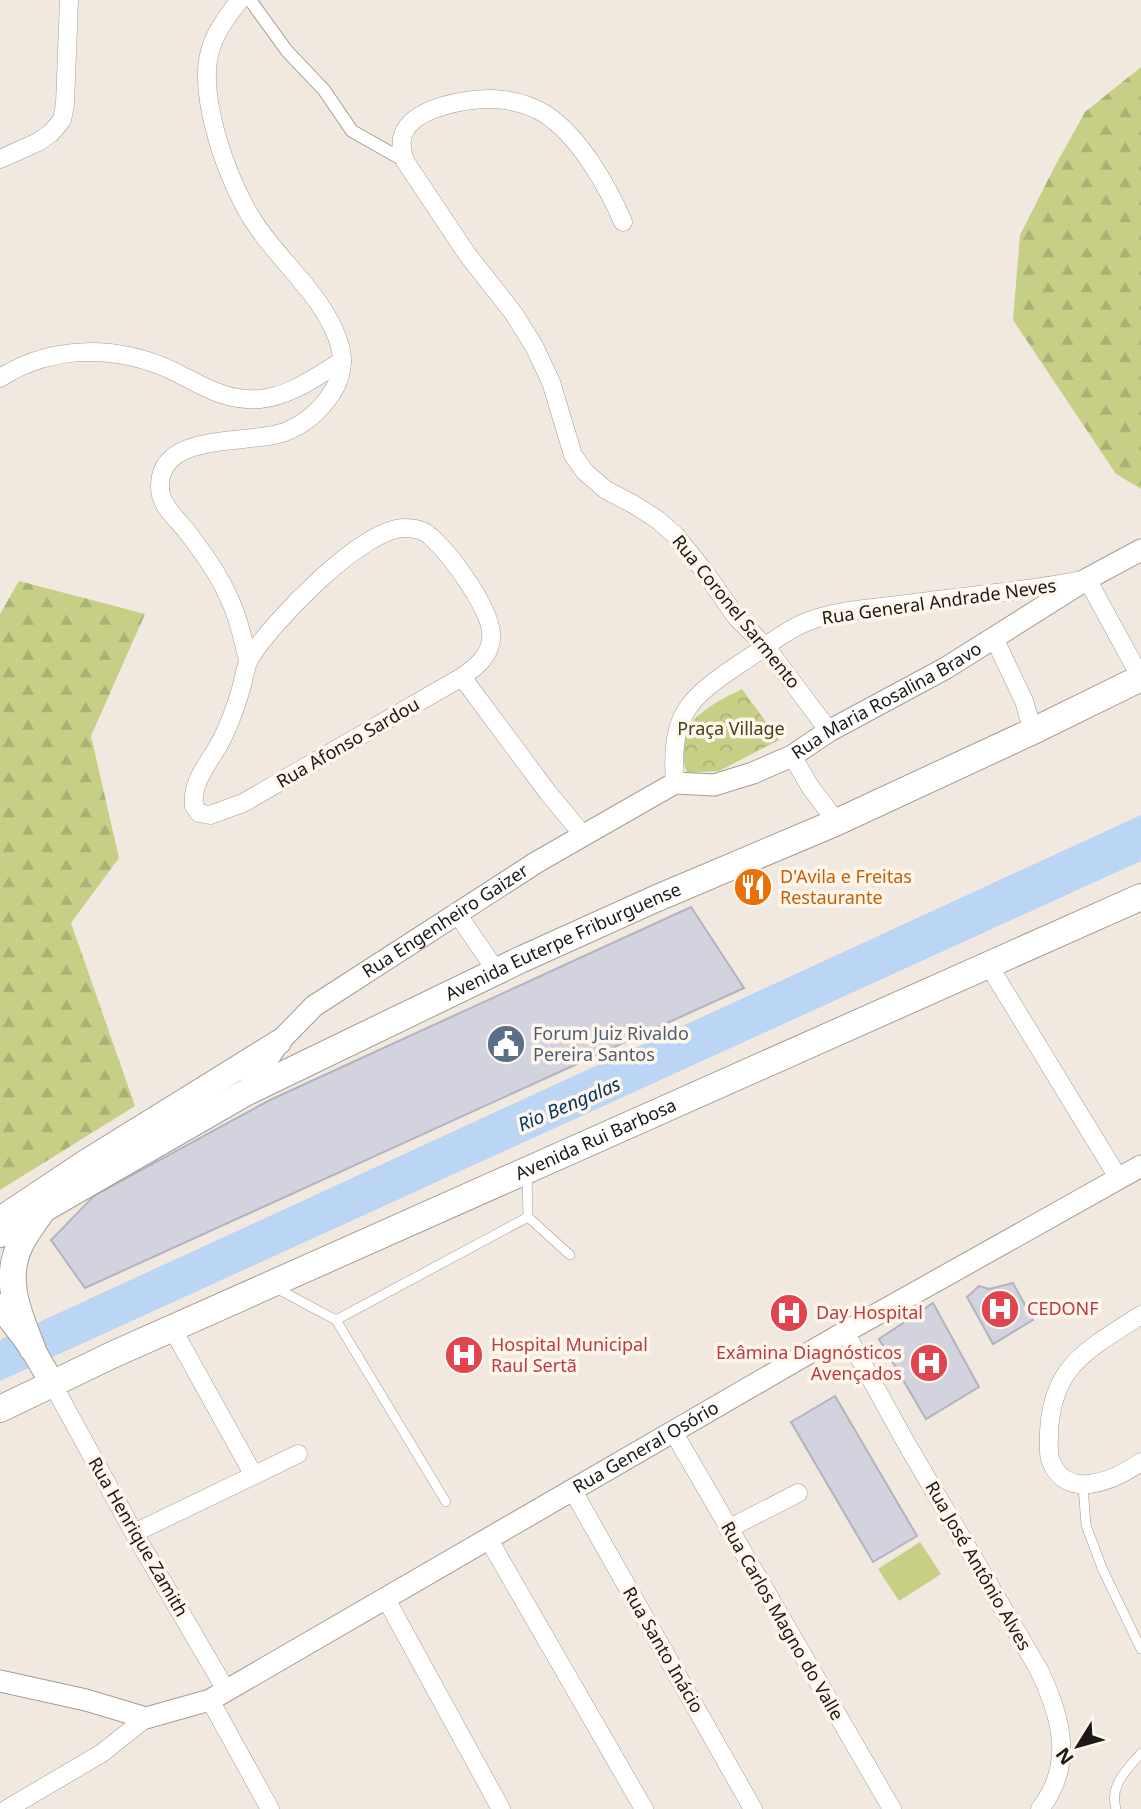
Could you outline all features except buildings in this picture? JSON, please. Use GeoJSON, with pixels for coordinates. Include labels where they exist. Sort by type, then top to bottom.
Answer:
{"type":"FeatureCollection","features":[{"type":"Feature","properties":{"kind":"main road","name":"Avenida Euterpe Friburguense"},"geometry":{"type":"LineString","coordinates":[[0,1234],[246,1093],[497,972],[655,899],[837,822],[1141,678]]}},
{"type":"Feature","properties":{"kind":"main road","name":"Avenida Rui Barbosa"},"geometry":{"type":"LineString","coordinates":[[0,1409],[172,1328],[1141,897]]}},
{"type":"Feature","properties":{"kind":"main road"},"geometry":{"type":"LineString","coordinates":[[0,1219],[84,1163],[279,1042]]}},
{"type":"Feature","properties":{"kind":"main road"},"geometry":{"type":"LineString","coordinates":[[44,1208],[20,1246],[14,1265],[12,1288],[15,1306],[32,1348],[51,1383]]}},
{"type":"Feature","properties":{"kind":"main road"},"geometry":{"type":"LineString","coordinates":[[0,1306],[32,1348]]}},
{"type":"Feature","properties":{"kind":"street"},"geometry":{"type":"LineString","coordinates":[[0,159],[38,142],[62,120],[69,0]]}},
{"type":"Feature","properties":{"kind":"street"},"geometry":{"type":"LineString","coordinates":[[240,0],[220,27],[211,47],[208,73],[210,101],[222,157],[256,226],[316,300],[332,326],[342,361],[341,374],[328,399],[304,421],[286,432],[190,448],[170,460],[162,472],[161,496],[209,561],[228,596],[242,634],[248,661]]}},
{"type":"Feature","properties":{"kind":"street","name":"Rua Coronel Sarmento"},"geometry":{"type":"LineString","coordinates":[[250,0],[287,51],[324,90],[352,131],[405,161],[467,254],[514,314],[534,346],[551,382],[573,455],[585,472],[606,490],[650,515],[676,536],[704,570],[737,618],[766,647],[829,731]]}},
{"type":"Feature","properties":{"kind":"street"},"geometry":{"type":"LineString","coordinates":[[405,161],[401,146],[403,133],[410,123],[424,113],[469,100],[494,99],[523,105],[545,114],[571,137],[604,181],[623,222]]}},
{"type":"Feature","properties":{"kind":"street"},"geometry":{"type":"LineString","coordinates":[[0,378],[30,363],[50,357],[102,351],[135,356],[178,373],[212,392],[250,400],[278,396],[298,388],[342,361]]}},
{"type":"Feature","properties":{"kind":"street"},"geometry":{"type":"LineString","coordinates":[[248,661],[269,632],[323,577],[378,536],[404,527],[429,535],[470,585],[487,614],[492,640],[488,652],[474,669],[463,677],[549,794],[584,836]]}},
{"type":"Feature","properties":{"kind":"street","name":"Rua Maria Rosalina Bravo"},"geometry":{"type":"LineString","coordinates":[[675,783],[714,785],[753,773],[792,756],[829,731],[946,667],[1087,579],[1141,550]]}},
{"type":"Feature","properties":{"kind":"street"},"geometry":{"type":"LineString","coordinates":[[1087,579],[1141,678]]}},
{"type":"Feature","properties":{"kind":"street","name":"Rua General Andrade Neves"},"geometry":{"type":"LineString","coordinates":[[675,783],[675,735],[684,711],[702,691],[808,621],[844,612],[1038,589],[1087,579]]}},
{"type":"Feature","properties":{"kind":"street"},"geometry":{"type":"LineString","coordinates":[[994,638],[1024,701],[1033,731]]}},
{"type":"Feature","properties":{"kind":"street","name":"Rua Afonso Sardou"},"geometry":{"type":"LineString","coordinates":[[248,661],[234,713],[195,785],[194,806],[199,813],[210,815],[243,803],[463,677]]}},
{"type":"Feature","properties":{"kind":"street"},"geometry":{"type":"LineString","coordinates":[[792,756],[811,788],[837,822]]}},
{"type":"Feature","properties":{"kind":"street","name":"Rua Engenheiro Gaizer"},"geometry":{"type":"LineString","coordinates":[[246,1093],[279,1042],[314,1006],[410,945],[456,912],[675,783]]}},
{"type":"Feature","properties":{"kind":"street"},"geometry":{"type":"LineString","coordinates":[[456,912],[497,972]]}},
{"type":"Feature","properties":{"kind":"street"},"geometry":{"type":"LineString","coordinates":[[988,964],[1119,1179]]}},
{"type":"Feature","properties":{"kind":"street","name":"Rua General Osório"},"geometry":{"type":"LineString","coordinates":[[7,1809],[102,1753],[146,1718],[218,1695],[845,1332],[1141,1166]]}},
{"type":"Feature","properties":{"kind":"street"},"geometry":{"type":"LineString","coordinates":[[1141,1315],[1068,1370],[1050,1409],[1050,1458],[1063,1478],[1083,1486],[1105,1482],[1141,1462]]}},
{"type":"Feature","properties":{"kind":"street"},"geometry":{"type":"LineString","coordinates":[[172,1328],[253,1474]]}},
{"type":"Feature","properties":{"kind":"street","name":"Rua José Antônio Alves"},"geometry":{"type":"LineString","coordinates":[[845,1332],[1053,1698],[1060,1726],[1061,1756],[1057,1782],[1040,1809]]}},
{"type":"Feature","properties":{"kind":"street","name":"Rua Henrique Zamith"},"geometry":{"type":"LineString","coordinates":[[51,1383],[134,1533],[218,1695],[271,1809]]}},
{"type":"Feature","properties":{"kind":"street","name":"Rua Carlos Magno do Valle"},"geometry":{"type":"LineString","coordinates":[[674,1433],[892,1809]]}},
{"type":"Feature","properties":{"kind":"street"},"geometry":{"type":"LineString","coordinates":[[134,1533],[298,1454]]}},
{"type":"Feature","properties":{"kind":"street","name":"Rua Santo Inácio"},"geometry":{"type":"LineString","coordinates":[[573,1491],[753,1809]]}},
{"type":"Feature","properties":{"kind":"street"},"geometry":{"type":"LineString","coordinates":[[728,1529],[798,1493]]}},
{"type":"Feature","properties":{"kind":"street"},"geometry":{"type":"LineString","coordinates":[[489,1540],[644,1809]]}},
{"type":"Feature","properties":{"kind":"street"},"geometry":{"type":"LineString","coordinates":[[385,1597],[501,1809]]}},
{"type":"Feature","properties":{"kind":"street"},"geometry":{"type":"LineString","coordinates":[[0,1681],[86,1700],[146,1718]]}},
{"type":"Feature","properties":{"kind":"lane"},"geometry":{"type":"LineString","coordinates":[[527,1170],[528,1217],[570,1255]]}},
{"type":"Feature","properties":{"kind":"lane"},"geometry":{"type":"LineString","coordinates":[[337,1320],[528,1217]]}},
{"type":"Feature","properties":{"kind":"lane"},"geometry":{"type":"LineString","coordinates":[[270,1285],[337,1320],[446,1502]]}},
{"type":"Feature","properties":{"kind":"lane"},"geometry":{"type":"LineString","coordinates":[[1083,1486],[1086,1525],[1102,1568],[1141,1648]]}},
{"type":"Feature","properties":{"kind":"lane"},"geometry":{"type":"LineString","coordinates":[[1116,1809],[1116,1784],[1141,1753]]}},
{"type":"Feature","properties":{"kind":"green space"},"geometry":{"type":"Polygon","coordinates":[[[1141,67],[1141,489],[1116,474],[1013,320],[1020,235],[1085,112],[1141,67]]]}},
{"type":"Feature","properties":{"kind":"green space"},"geometry":{"type":"Polygon","coordinates":[[[19,581],[145,614],[91,736],[119,858],[71,923],[135,1106],[0,1190],[0,614],[19,581]]]}},
{"type":"Feature","properties":{"kind":"green space","name":"Praça Village"},"geometry":{"type":"Polygon","coordinates":[[[742,689],[779,740],[719,771],[687,773],[681,750],[683,736],[688,727],[704,711],[742,689]]]}},
{"type":"Feature","properties":{"kind":"green space"},"geometry":{"type":"Polygon","coordinates":[[[920,1542],[941,1574],[899,1601],[878,1569],[920,1542]]]}},
{"type":"Feature","properties":{"kind":"water","name":"Rio Bengalas"},"geometry":{"type":"Polygon","coordinates":[[[1141,815],[1141,861],[0,1381],[0,1340],[1141,815]]]}},
{"type":"Feature","properties":{"kind":"place","name":"D'Avila e Freitas Restaurante"},"geometry":{"type":"Point","coordinates":[753,887]}},
{"type":"Feature","properties":{"kind":"place","name":"Forum Juiz Rivaldo Pereira Santos"},"geometry":{"type":"Point","coordinates":[506,1044]}},
{"type":"Feature","properties":{"kind":"place","name":"CEDONF"},"geometry":{"type":"Point","coordinates":[1000,1309]}},
{"type":"Feature","properties":{"kind":"place","name":"Day Hospital"},"geometry":{"type":"Point","coordinates":[789,1313]}},
{"type":"Feature","properties":{"kind":"place","name":"Hospital Municipal Raul Sertã"},"geometry":{"type":"Point","coordinates":[464,1355]}},
{"type":"Feature","properties":{"kind":"place","name":"Exâmina Diagnósticos Avençados"},"geometry":{"type":"Point","coordinates":[929,1363]}}]}
